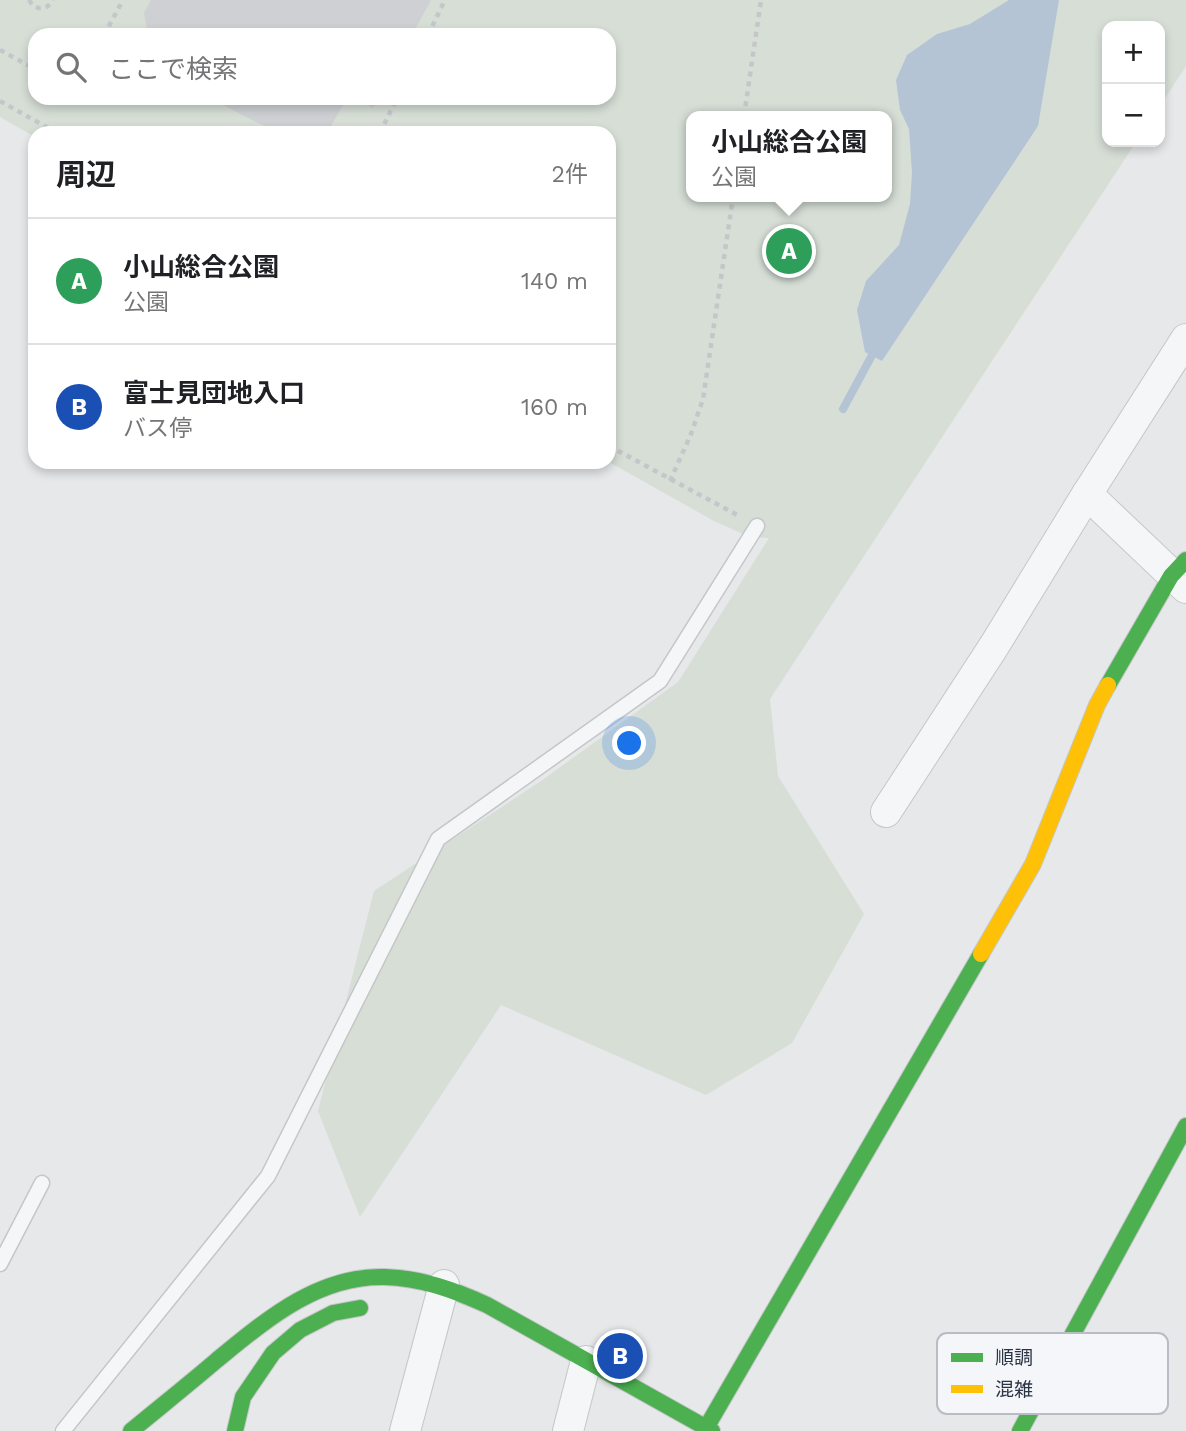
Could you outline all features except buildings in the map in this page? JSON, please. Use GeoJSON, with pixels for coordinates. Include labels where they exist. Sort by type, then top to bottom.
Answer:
{"type":"FeatureCollection","features":[{"type":"Feature","properties":{"kind":"street"},"geometry":{"type":"LineString","coordinates":[[886,812],[994,646],[1186,339]]}},
{"type":"Feature","properties":{"kind":"street"},"geometry":{"type":"LineString","coordinates":[[131,1431],[254,1329],[306,1295],[360,1278],[391,1276],[417,1278],[444,1285],[521,1323],[709,1429],[879,1127],[1033,864],[1097,705],[1181,574],[1087,494]]}},
{"type":"Feature","properties":{"kind":"street"},"geometry":{"type":"LineString","coordinates":[[1073,1333],[1186,1126]]}},
{"type":"Feature","properties":{"kind":"street"},"geometry":{"type":"LineString","coordinates":[[405,1431],[444,1285]]}},
{"type":"Feature","properties":{"kind":"street"},"geometry":{"type":"LineString","coordinates":[[235,1431],[243,1397],[272,1353],[300,1329],[333,1313],[360,1308]]}},
{"type":"Feature","properties":{"kind":"street"},"geometry":{"type":"LineString","coordinates":[[568,1431],[586,1362]]}},
{"type":"Feature","properties":{"kind":"street"},"geometry":{"type":"LineString","coordinates":[[1020,1431],[1029,1414]]}},
{"type":"Feature","properties":{"kind":"lane"},"geometry":{"type":"LineString","coordinates":[[63,1431],[268,1176],[438,839],[660,681],[757,526]]}},
{"type":"Feature","properties":{"kind":"lane"},"geometry":{"type":"LineString","coordinates":[[0,1264],[41,1183]]}},
{"type":"Feature","properties":{"kind":"lane"},"geometry":{"type":"LineString","coordinates":[[360,1278],[360,1308]]}},
{"type":"Feature","properties":{"kind":"path"},"geometry":{"type":"LineString","coordinates":[[29,0],[40,9],[48,7],[53,0]]}},
{"type":"Feature","properties":{"kind":"path"},"geometry":{"type":"LineString","coordinates":[[108,28],[123,0]]}},
{"type":"Feature","properties":{"kind":"path"},"geometry":{"type":"LineString","coordinates":[[431,28],[445,0]]}},
{"type":"Feature","properties":{"kind":"path"},"geometry":{"type":"LineString","coordinates":[[745,111],[761,0]]}},
{"type":"Feature","properties":{"kind":"path"},"geometry":{"type":"LineString","coordinates":[[0,50],[28,65]]}},
{"type":"Feature","properties":{"kind":"path"},"geometry":{"type":"LineString","coordinates":[[0,101],[45,126]]}},
{"type":"Feature","properties":{"kind":"path"},"geometry":{"type":"LineString","coordinates":[[383,126],[394,105]]}},
{"type":"Feature","properties":{"kind":"path"},"geometry":{"type":"LineString","coordinates":[[670,481],[703,399],[732,202]]}},
{"type":"Feature","properties":{"kind":"path"},"geometry":{"type":"LineString","coordinates":[[616,450],[757,526]]}},
{"type":"Feature","properties":{"kind":"shaded area"},"geometry":{"type":"Polygon","coordinates":[[[0,0],[1186,0],[1186,66],[1165,98],[1165,21],[1102,21],[1102,147],[1133,147],[770,699],[778,776],[864,914],[792,1043],[706,1095],[501,1005],[360,1217],[318,1111],[374,891],[541,781],[678,682],[769,538],[750,537],[714,521],[616,466],[616,126],[28,126],[28,133],[0,117],[0,0]]]}},
{"type":"Feature","properties":{"kind":"water"},"geometry":{"type":"Polygon","coordinates":[[[1009,0],[1059,0],[1038,126],[882,361],[865,352],[857,310],[866,281],[899,245],[910,204],[912,173],[909,129],[900,110],[896,80],[907,55],[937,34],[970,24],[1009,0]]]}},
{"type":"Feature","properties":{"kind":"waterway"},"geometry":{"type":"LineString","coordinates":[[843,409],[877,346]]}},
{"type":"Feature","properties":{"kind":"traffic: fast"},"geometry":{"type":"LineString","coordinates":[[1108,685],[1171,576],[1186,560]]}},
{"type":"Feature","properties":{"kind":"traffic: fast"},"geometry":{"type":"LineString","coordinates":[[706,1428],[981,954]]}},
{"type":"Feature","properties":{"kind":"traffic: fast"},"geometry":{"type":"LineString","coordinates":[[1073,1333],[1186,1126]]}},
{"type":"Feature","properties":{"kind":"traffic: fast"},"geometry":{"type":"LineString","coordinates":[[131,1431],[255,1330],[294,1303],[337,1284],[361,1278],[385,1277],[437,1286],[487,1305],[712,1431]]}},
{"type":"Feature","properties":{"kind":"traffic: fast"},"geometry":{"type":"LineString","coordinates":[[235,1431],[243,1397],[273,1353],[300,1330],[333,1313],[360,1308]]}},
{"type":"Feature","properties":{"kind":"traffic: fast"},"geometry":{"type":"LineString","coordinates":[[1020,1431],[1029,1414]]}},
{"type":"Feature","properties":{"kind":"traffic: slow"},"geometry":{"type":"LineString","coordinates":[[981,954],[1033,864],[1097,705],[1108,685]]}},
{"type":"Feature","properties":{"kind":"place","name":"小山総合公園"},"geometry":{"type":"Point","coordinates":[789,251]}},
{"type":"Feature","properties":{"kind":"place","name":"富士見団地入口"},"geometry":{"type":"Point","coordinates":[620,1356]}}]}
